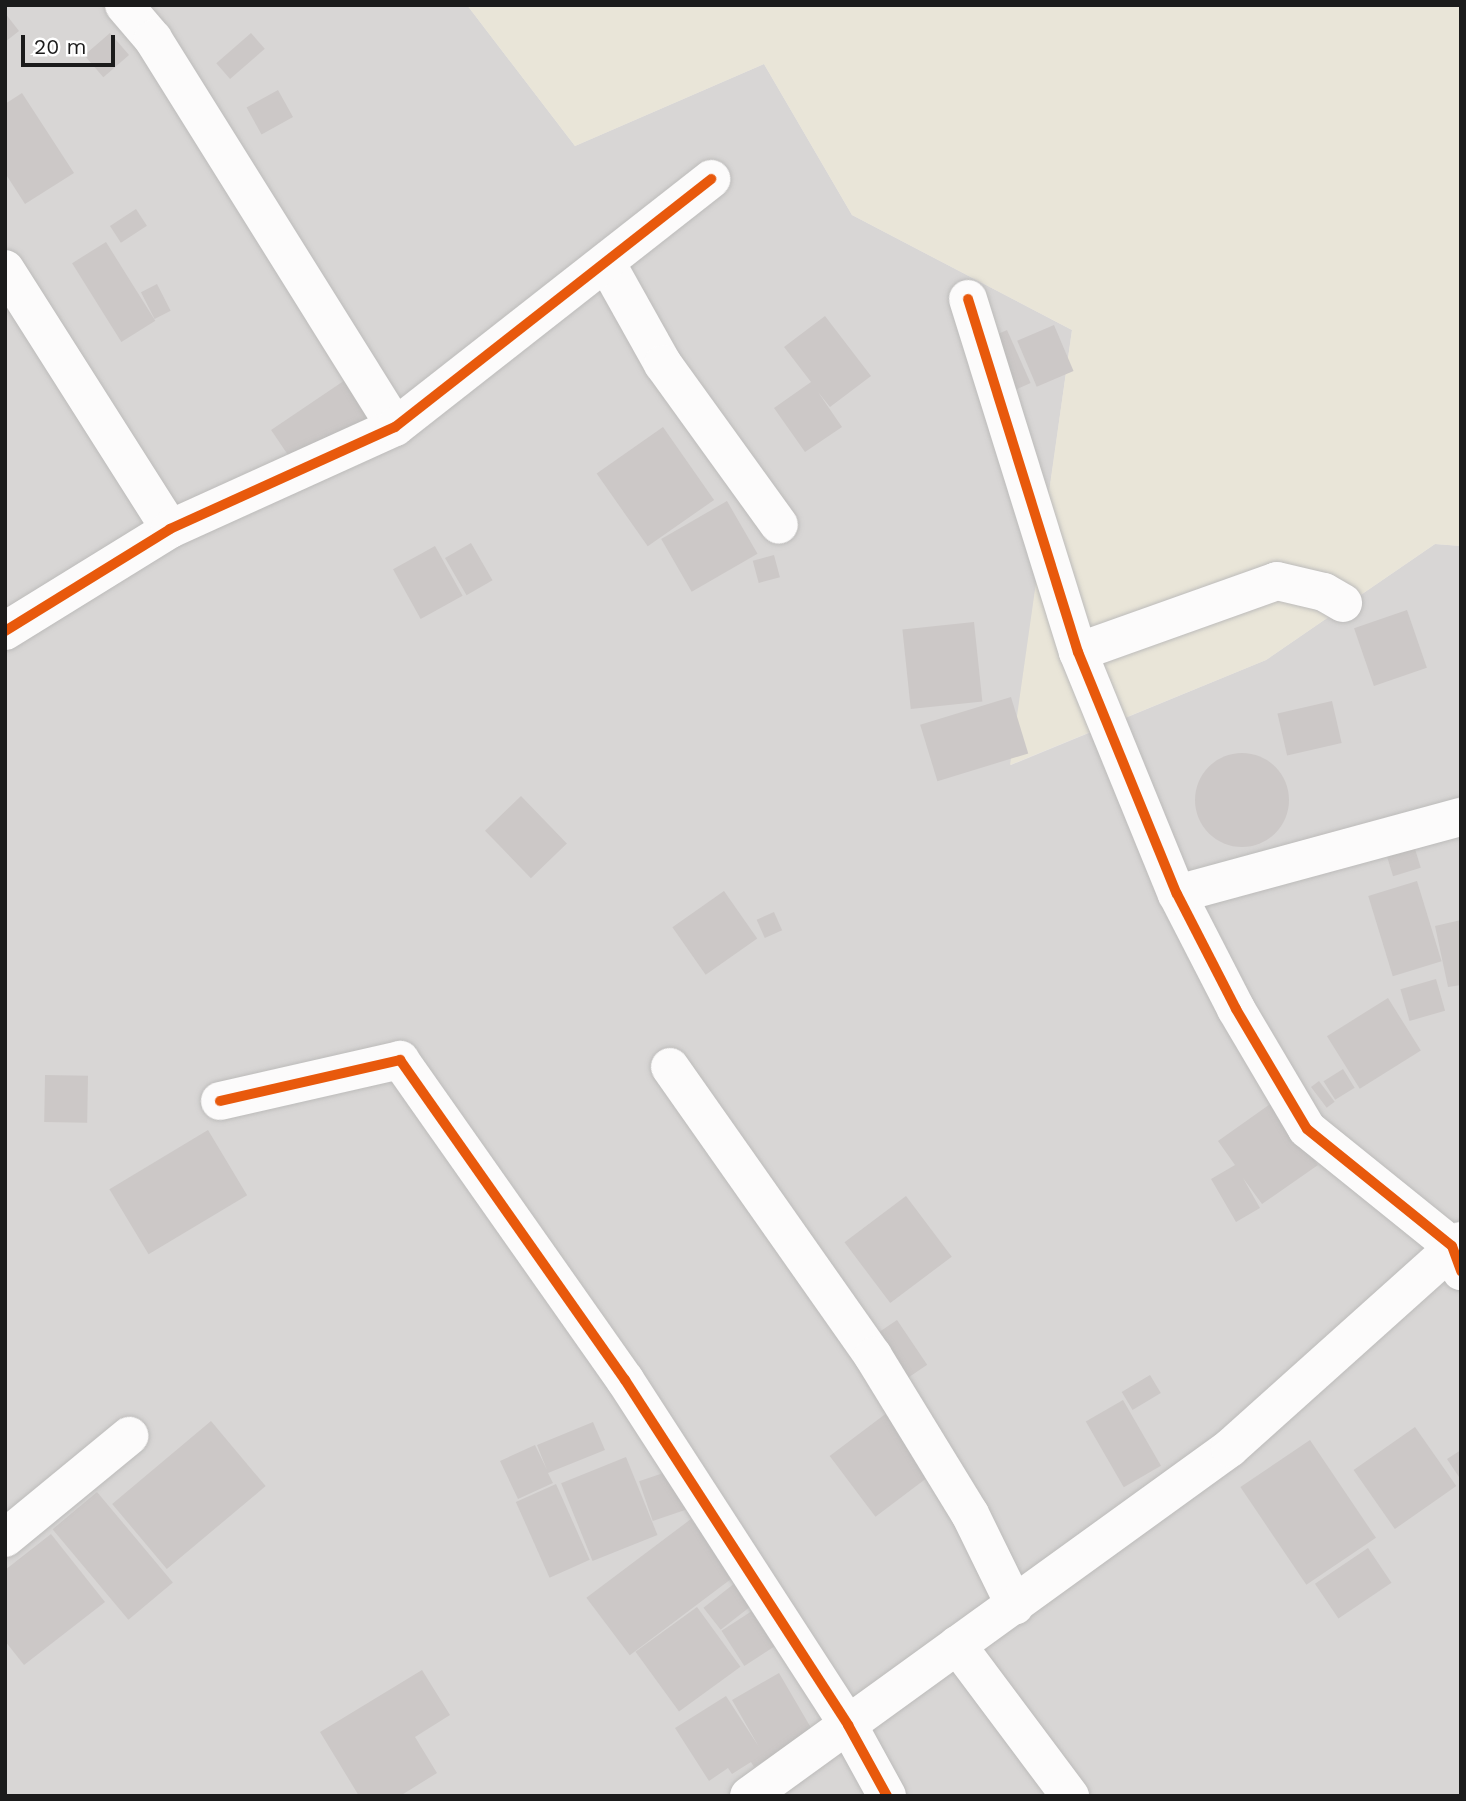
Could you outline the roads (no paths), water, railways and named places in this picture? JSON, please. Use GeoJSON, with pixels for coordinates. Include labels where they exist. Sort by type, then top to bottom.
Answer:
{"type":"FeatureCollection","features":[{"type":"Feature","properties":{"kind":"street"},"geometry":{"type":"LineString","coordinates":[[124,5],[153,38],[395,427]]}},
{"type":"Feature","properties":{"kind":"street"},"geometry":{"type":"LineString","coordinates":[[5,631],[170,529],[395,427],[607,264],[711,178]]}},
{"type":"Feature","properties":{"kind":"street"},"geometry":{"type":"LineString","coordinates":[[607,264],[663,364],[779,525]]}},
{"type":"Feature","properties":{"kind":"street"},"geometry":{"type":"LineString","coordinates":[[5,269],[170,529]]}},
{"type":"Feature","properties":{"kind":"street"},"geometry":{"type":"LineString","coordinates":[[749,1796],[1230,1448],[1458,1253],[1307,1129],[1236,1009],[1177,894],[1078,652],[968,299]]}},
{"type":"Feature","properties":{"kind":"street"},"geometry":{"type":"LineString","coordinates":[[1078,652],[1277,581],[1324,592],[1343,603]]}},
{"type":"Feature","properties":{"kind":"street"},"geometry":{"type":"LineString","coordinates":[[1177,894],[1461,817]]}},
{"type":"Feature","properties":{"kind":"street"},"geometry":{"type":"LineString","coordinates":[[220,1101],[400,1060],[625,1380],[848,1725],[887,1796]]}},
{"type":"Feature","properties":{"kind":"street"},"geometry":{"type":"LineString","coordinates":[[670,1067],[873,1356],[971,1514],[1015,1606]]}},
{"type":"Feature","properties":{"kind":"street"},"geometry":{"type":"LineString","coordinates":[[5,1538],[129,1436]]}},
{"type":"Feature","properties":{"kind":"street"},"geometry":{"type":"LineString","coordinates":[[957,1645],[1070,1796]]}}]}
